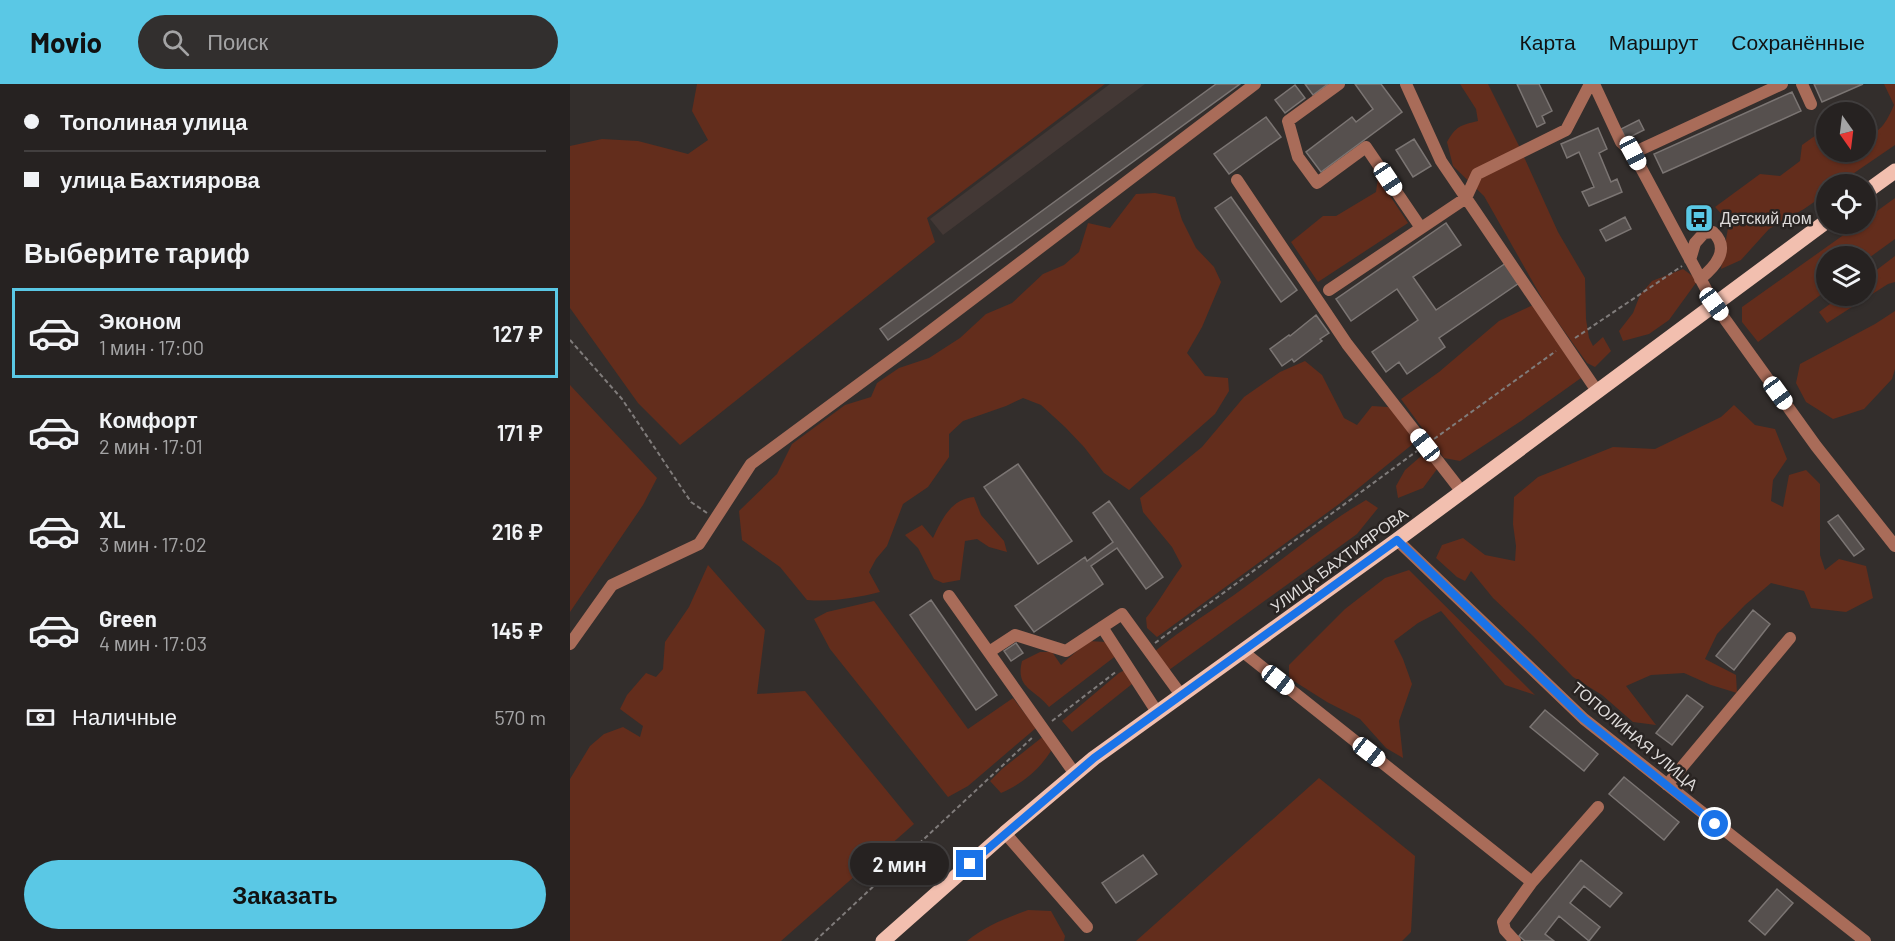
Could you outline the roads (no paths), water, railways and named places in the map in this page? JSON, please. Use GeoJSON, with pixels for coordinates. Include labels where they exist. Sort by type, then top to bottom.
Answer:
{"type":"FeatureCollection","features":[{"type":"Feature","properties":{"kind":"main road"},"geometry":{"type":"LineString","coordinates":[[1876,185],[1895,171]]}},
{"type":"Feature","properties":{"kind":"main road","name":"УЛИЦА БАХТИЯРОВА"},"geometry":{"type":"LineString","coordinates":[[883,941],[1075,774],[1157,712],[1397,540],[1816,229]]}},
{"type":"Feature","properties":{"kind":"street"},"geometry":{"type":"LineString","coordinates":[[570,644],[612,585],[699,544],[751,464],[916,342],[1255,84]]}},
{"type":"Feature","properties":{"kind":"street"},"geometry":{"type":"LineString","coordinates":[[1339,84],[1288,121],[1298,157],[1317,183],[1366,147],[1421,228]]}},
{"type":"Feature","properties":{"kind":"street"},"geometry":{"type":"LineString","coordinates":[[1406,84],[1441,161],[1597,391]]}},
{"type":"Feature","properties":{"kind":"street"},"geometry":{"type":"LineString","coordinates":[[1329,290],[1466,198],[1477,174],[1566,130],[1592,84]]}},
{"type":"Feature","properties":{"kind":"street"},"geometry":{"type":"LineString","coordinates":[[1592,84],[1621,142],[1633,153],[1714,304],[1816,446],[1895,546]]}},
{"type":"Feature","properties":{"kind":"street"},"geometry":{"type":"LineString","coordinates":[[1633,153],[1782,84]]}},
{"type":"Feature","properties":{"kind":"street"},"geometry":{"type":"LineString","coordinates":[[1802,84],[1811,104]]}},
{"type":"Feature","properties":{"kind":"street"},"geometry":{"type":"LineString","coordinates":[[1237,180],[1347,344],[1462,492]]}},
{"type":"Feature","properties":{"kind":"street"},"geometry":{"type":"LineString","coordinates":[[1690,260],[1695,243],[1704,233],[1713,232],[1720,238],[1721,250],[1717,260],[1700,279]]}},
{"type":"Feature","properties":{"kind":"street","name":"ТОПОЛИНАЯ УЛИЦА"},"geometry":{"type":"LineString","coordinates":[[1397,540],[1584,719],[1865,941]]}},
{"type":"Feature","properties":{"kind":"street"},"geometry":{"type":"LineString","coordinates":[[949,596],[1075,774]]}},
{"type":"Feature","properties":{"kind":"street"},"geometry":{"type":"LineString","coordinates":[[989,652],[1015,635],[1066,651],[1122,614],[1181,695]]}},
{"type":"Feature","properties":{"kind":"street"},"geometry":{"type":"LineString","coordinates":[[1102,627],[1157,712]]}},
{"type":"Feature","properties":{"kind":"street"},"geometry":{"type":"LineString","coordinates":[[1667,785],[1790,638]]}},
{"type":"Feature","properties":{"kind":"street"},"geometry":{"type":"LineString","coordinates":[[1242,651],[1532,882]]}},
{"type":"Feature","properties":{"kind":"street"},"geometry":{"type":"LineString","coordinates":[[1515,941],[1504,930],[1503,922],[1532,882],[1598,807]]}},
{"type":"Feature","properties":{"kind":"street"},"geometry":{"type":"LineString","coordinates":[[1005,833],[1087,927]]}},
{"type":"Feature","properties":{"kind":"place","name":"Детский дом"},"geometry":{"type":"Point","coordinates":[1699,218]}}]}
